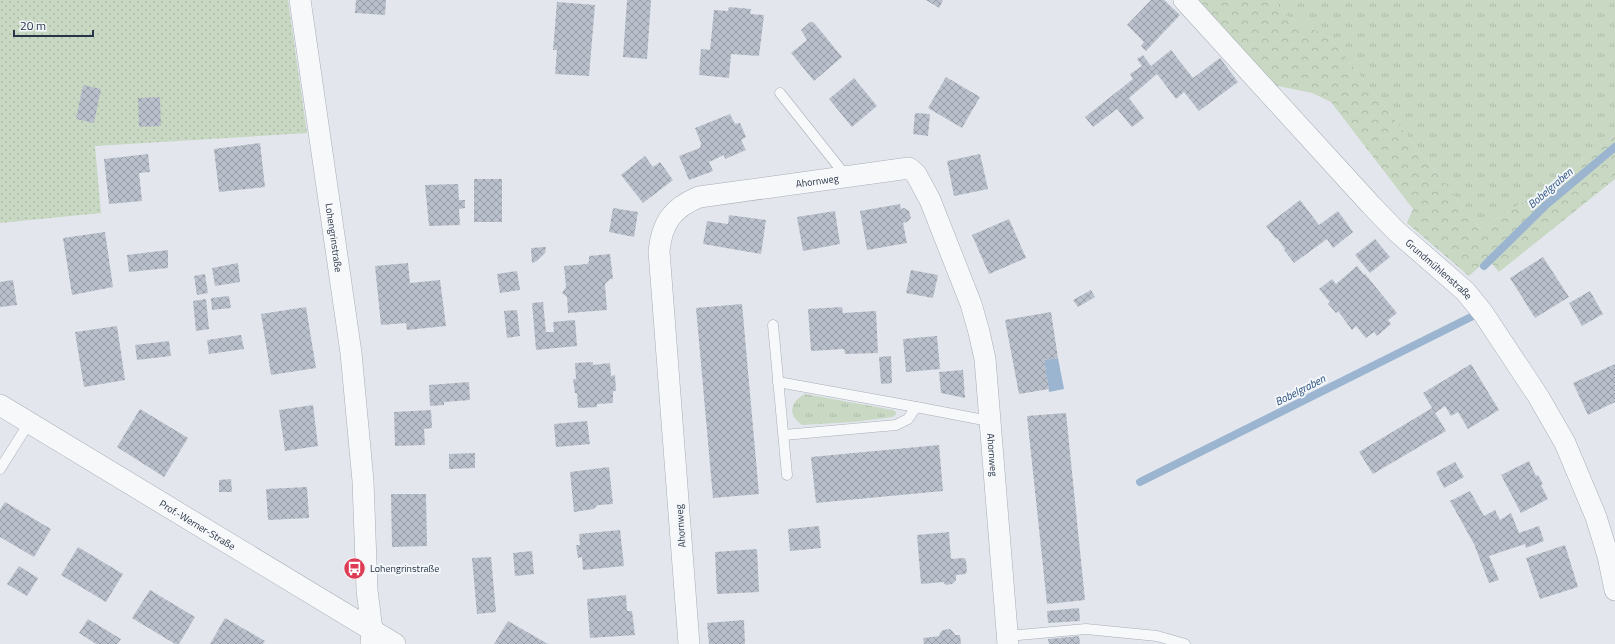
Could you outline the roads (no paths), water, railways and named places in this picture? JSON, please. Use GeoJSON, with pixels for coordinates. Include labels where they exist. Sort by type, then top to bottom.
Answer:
{"type":"FeatureCollection","features":[{"type":"Feature","properties":{"kind":"street","name":"Lohengrinstraße"},"geometry":{"type":"LineString","coordinates":[[300,0],[351,353],[363,481],[367,590],[371,637]]}},
{"type":"Feature","properties":{"kind":"street","name":"Grundmühlenstraße"},"geometry":{"type":"LineString","coordinates":[[1184,0],[1370,205],[1396,231],[1465,291],[1483,313],[1538,396],[1565,443],[1596,517],[1608,556],[1615,590]]}},
{"type":"Feature","properties":{"kind":"street","name":"Ahornweg"},"geometry":{"type":"LineString","coordinates":[[689,644],[659,251],[661,234],[667,220],[686,202],[699,197],[910,168],[916,174],[930,200],[971,304],[985,359],[1008,640]]}},
{"type":"Feature","properties":{"kind":"street","name":"Prof.-Werner-Straße"},"geometry":{"type":"LineString","coordinates":[[0,405],[371,637],[395,644]]}},
{"type":"Feature","properties":{"kind":"lane"},"geometry":{"type":"LineString","coordinates":[[780,93],[846,176]]}},
{"type":"Feature","properties":{"kind":"lane"},"geometry":{"type":"LineString","coordinates":[[773,325],[787,475]]}},
{"type":"Feature","properties":{"kind":"lane"},"geometry":{"type":"LineString","coordinates":[[778,382],[989,421]]}},
{"type":"Feature","properties":{"kind":"lane"},"geometry":{"type":"LineString","coordinates":[[784,435],[896,425],[908,419],[916,408]]}},
{"type":"Feature","properties":{"kind":"lane"},"geometry":{"type":"LineString","coordinates":[[0,469],[29,423]]}},
{"type":"Feature","properties":{"kind":"lane"},"geometry":{"type":"LineString","coordinates":[[1008,640],[1086,629],[1157,636],[1185,644]]}},
{"type":"Feature","properties":{"kind":"water"},"geometry":{"type":"Polygon","coordinates":[[[1058,358],[1064,389],[1049,392],[1044,360],[1058,358]]]}},
{"type":"Feature","properties":{"kind":"waterway","name":"Bobelgraben"},"geometry":{"type":"LineString","coordinates":[[1484,266],[1546,205],[1615,147]]}},
{"type":"Feature","properties":{"kind":"waterway","name":"Bobelgraben"},"geometry":{"type":"LineString","coordinates":[[1140,482],[1471,317]]}},
{"type":"Feature","properties":{"kind":"place","name":"Lohengrinstraße"},"geometry":{"type":"Point","coordinates":[355,568]}}]}
